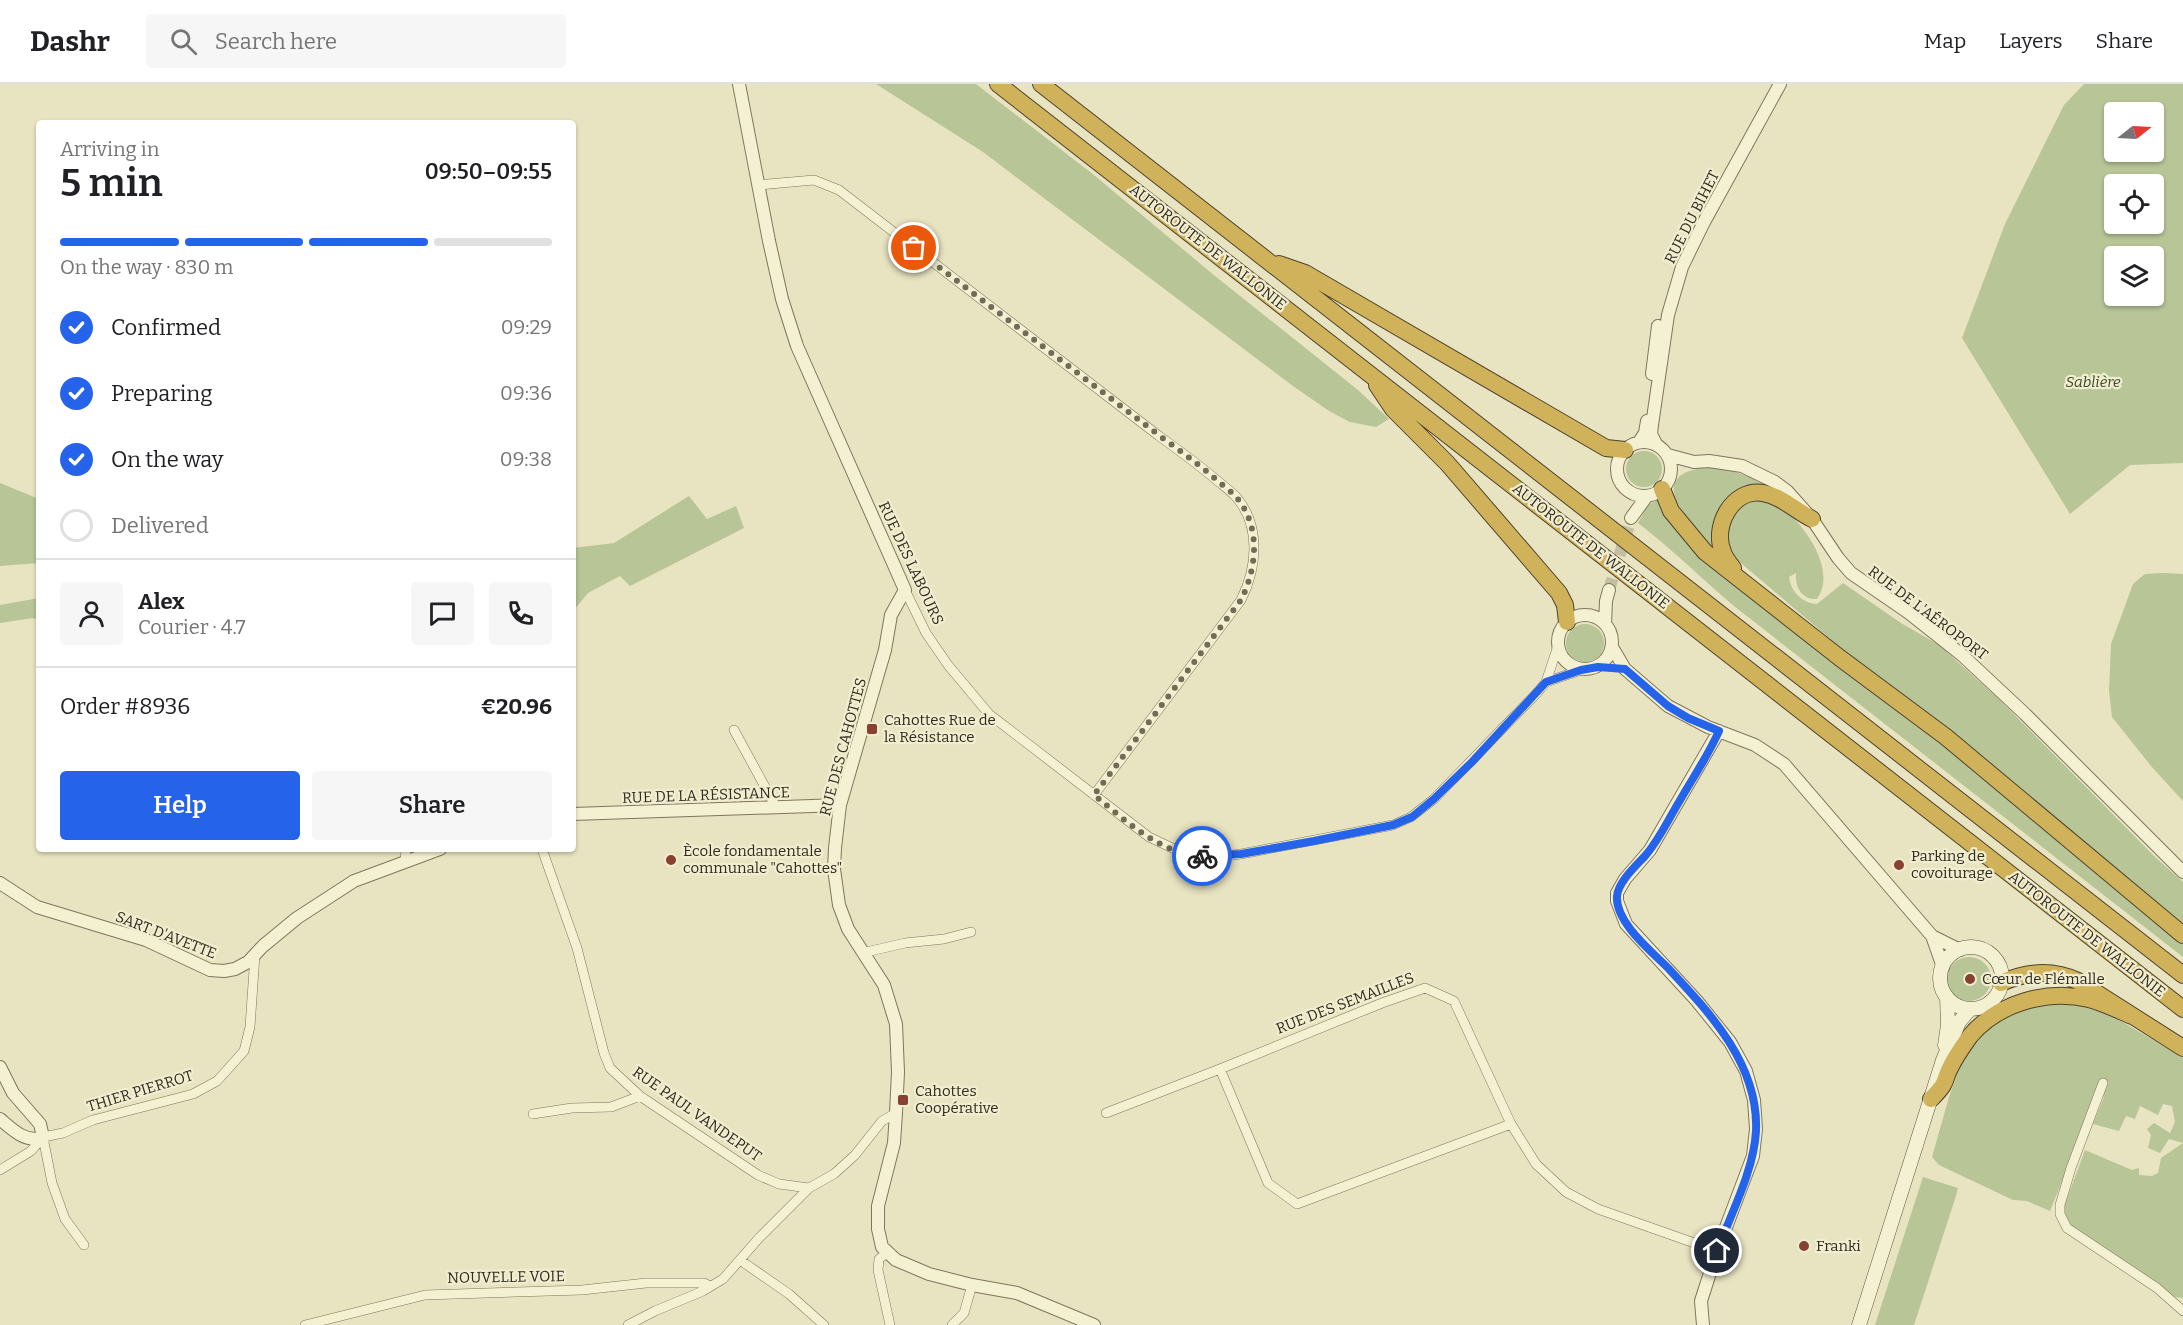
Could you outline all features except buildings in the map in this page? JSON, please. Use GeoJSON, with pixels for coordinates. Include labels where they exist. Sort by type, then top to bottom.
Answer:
{"type":"FeatureCollection","features":[{"type":"Feature","properties":{"kind":"highway","name":"AUTOROUTE DE WALLONIE"},"geometry":{"type":"LineString","coordinates":[[998,84],[2183,1009]]}},
{"type":"Feature","properties":{"kind":"highway","name":"AUTOROUTE DE WALLONIE"},"geometry":{"type":"LineString","coordinates":[[1041,84],[2183,975]]}},
{"type":"Feature","properties":{"kind":"highway"},"geometry":{"type":"LineString","coordinates":[[1265,259],[1305,273],[1606,448],[1632,446]]}},
{"type":"Feature","properties":{"kind":"highway"},"geometry":{"type":"LineString","coordinates":[[1368,372],[1393,409],[1447,463],[1559,593],[1565,605],[1567,622]]}},
{"type":"Feature","properties":{"kind":"highway"},"geometry":{"type":"LineString","coordinates":[[1659,488],[1671,511],[1706,552],[1982,766],[2183,935]]}},
{"type":"Feature","properties":{"kind":"highway"},"geometry":{"type":"LineString","coordinates":[[1744,583],[1722,551],[1721,526],[1731,505],[1750,494],[1760,493],[1782,500],[1794,510],[1812,519]]}},
{"type":"Feature","properties":{"kind":"highway"},"geometry":{"type":"LineString","coordinates":[[2001,983],[2013,977],[2030,974],[2047,972],[2063,974],[2078,981],[2183,1048]]}},
{"type":"Feature","properties":{"kind":"highway"},"geometry":{"type":"LineString","coordinates":[[1931,1099],[1943,1085],[1950,1068],[1970,1036],[2002,1010],[2042,998],[2072,997],[2107,1005],[2132,1016]]}},
{"type":"Feature","properties":{"kind":"main road"},"geometry":{"type":"LineString","coordinates":[[1943,1060],[1948,1025],[1947,997],[1941,980],[1943,967],[1950,956],[1960,950],[1978,948],[1992,955],[2000,968],[2001,983],[1998,994],[1991,1002],[1970,1009],[1957,1005],[1947,997]]}},
{"type":"Feature","properties":{"kind":"main road"},"geometry":{"type":"LineString","coordinates":[[1859,1325],[1943,1060],[1959,1022],[1970,1009]]}},
{"type":"Feature","properties":{"kind":"street","name":"RUE DES LABOURS"},"geometry":{"type":"LineString","coordinates":[[739,84],[782,299],[797,345],[926,633],[948,665],[988,714],[1149,837],[1178,852],[1199,856],[1241,854],[1393,825],[1412,817],[1434,799],[1546,682],[1558,646]]}},
{"type":"Feature","properties":{"kind":"street","name":"RUE DU BIHET"},"geometry":{"type":"LineString","coordinates":[[1659,488],[1631,518],[1630,492],[1618,477],[1617,468],[1620,458],[1645,434],[1661,312],[1675,264],[1771,84]]}},
{"type":"Feature","properties":{"kind":"street","name":"RUE DU BIHET"},"geometry":{"type":"LineString","coordinates":[[1656,444],[1651,434],[1668,315],[1682,267],[1704,222],[1780,84]]}},
{"type":"Feature","properties":{"kind":"street"},"geometry":{"type":"LineString","coordinates":[[758,185],[814,180],[839,190],[1196,462],[1237,498],[1248,516],[1254,540],[1253,563],[1248,585],[1241,600],[1094,795]]}},
{"type":"Feature","properties":{"kind":"street"},"geometry":{"type":"LineString","coordinates":[[1632,446],[1656,444],[1668,455],[1671,467],[1659,488]]}},
{"type":"Feature","properties":{"kind":"street","name":"RUE DE L'AÉROPORT"},"geometry":{"type":"LineString","coordinates":[[1668,455],[1694,462],[1709,460],[1726,462],[1758,473],[1787,491],[1812,519],[1851,573],[1909,613],[1962,655],[2017,706],[2183,872]]}},
{"type":"Feature","properties":{"kind":"street"},"geometry":{"type":"LineString","coordinates":[[1630,492],[1659,488],[1694,462]]}},
{"type":"Feature","properties":{"kind":"street","name":"RUE DES CAHOTTES"},"geometry":{"type":"LineString","coordinates":[[888,1252],[882,1246],[878,1229],[878,1206],[894,1143],[898,1072],[896,1024],[884,985],[848,929],[839,904],[834,869],[840,806],[885,650],[891,615],[905,590]]}},
{"type":"Feature","properties":{"kind":"street"},"geometry":{"type":"LineString","coordinates":[[1591,615],[1608,596],[1605,624]]}},
{"type":"Feature","properties":{"kind":"street"},"geometry":{"type":"LineString","coordinates":[[1598,667],[1605,662],[1612,647],[1613,639],[1605,624],[1591,615],[1582,615],[1567,622],[1558,638],[1558,646],[1566,662],[1581,670],[1598,667],[1625,669]]}},
{"type":"Feature","properties":{"kind":"street"},"geometry":{"type":"LineString","coordinates":[[1612,647],[1625,669],[1668,706],[1688,718],[1755,745],[1784,764],[1932,936],[1943,967]]}},
{"type":"Feature","properties":{"kind":"street","name":"RUE DES LABOURS"},"geometry":{"type":"LineString","coordinates":[[1546,682],[1581,670]]}},
{"type":"Feature","properties":{"kind":"street"},"geometry":{"type":"LineString","coordinates":[[734,730],[776,807]]}},
{"type":"Feature","properties":{"kind":"street"},"geometry":{"type":"LineString","coordinates":[[1703,1325],[1701,1301],[1717,1251],[1753,1156],[1756,1129],[1755,1110],[1746,1071],[1730,1042],[1713,1019],[1626,924],[1617,901],[1617,893],[1625,879],[1650,850],[1719,731]]}},
{"type":"Feature","properties":{"kind":"street","name":"RUE DE LA RÉSISTANCE"},"geometry":{"type":"LineString","coordinates":[[576,814],[840,806]]}},
{"type":"Feature","properties":{"kind":"street"},"geometry":{"type":"LineString","coordinates":[[405,862],[406,852]]}},
{"type":"Feature","properties":{"kind":"street","name":"SART D'AVETTE"},"geometry":{"type":"LineString","coordinates":[[0,883],[37,907],[146,940],[210,970],[224,971],[235,969],[248,962],[297,918],[354,881],[432,852]]}},
{"type":"Feature","properties":{"kind":"street","name":"RUE PAUL VANDEPUT"},"geometry":{"type":"LineString","coordinates":[[543,852],[577,948],[604,1053],[610,1068],[640,1096],[758,1175],[779,1184],[809,1188]]}},
{"type":"Feature","properties":{"kind":"street"},"geometry":{"type":"LineString","coordinates":[[862,953],[904,943],[944,939],[970,930]]}},
{"type":"Feature","properties":{"kind":"street"},"geometry":{"type":"LineString","coordinates":[[1932,936],[1960,950]]}},
{"type":"Feature","properties":{"kind":"street","name":"THIER PIERROT"},"geometry":{"type":"LineString","coordinates":[[0,1170],[31,1151],[43,1137],[63,1133],[93,1120],[193,1094],[217,1081],[244,1051],[250,1027],[255,955]]}},
{"type":"Feature","properties":{"kind":"street","name":"RUE DES SEMAILLES"},"geometry":{"type":"LineString","coordinates":[[1106,1113],[1425,988],[1454,1001],[1511,1124],[1536,1164],[1566,1192],[1598,1209],[1717,1251]]}},
{"type":"Feature","properties":{"kind":"street"},"geometry":{"type":"LineString","coordinates":[[0,1067],[13,1093],[40,1124],[52,1183],[65,1218],[84,1245]]}},
{"type":"Feature","properties":{"kind":"street"},"geometry":{"type":"LineString","coordinates":[[1220,1069],[1268,1183],[1297,1204],[1511,1124]]}},
{"type":"Feature","properties":{"kind":"street"},"geometry":{"type":"LineString","coordinates":[[2103,1083],[2071,1168],[2060,1205],[2062,1220],[2067,1228],[2157,1288],[2183,1311]]}},
{"type":"Feature","properties":{"kind":"street"},"geometry":{"type":"LineString","coordinates":[[533,1114],[572,1108],[611,1107],[640,1096]]}},
{"type":"Feature","properties":{"kind":"street"},"geometry":{"type":"LineString","coordinates":[[628,1325],[703,1291],[723,1279],[759,1238],[809,1188],[841,1168],[855,1155],[882,1121],[896,1113]]}},
{"type":"Feature","properties":{"kind":"street"},"geometry":{"type":"LineString","coordinates":[[0,1119],[24,1137],[36,1140],[43,1137]]}},
{"type":"Feature","properties":{"kind":"street"},"geometry":{"type":"LineString","coordinates":[[890,1325],[878,1270],[879,1259],[888,1252],[897,1260],[929,1274],[1017,1293],[1094,1325]]}},
{"type":"Feature","properties":{"kind":"street"},"geometry":{"type":"LineString","coordinates":[[740,1260],[789,1294],[824,1325]]}},
{"type":"Feature","properties":{"kind":"street","name":"NOUVELLE VOIE"},"geometry":{"type":"LineString","coordinates":[[305,1325],[425,1295],[582,1290],[646,1283],[704,1283],[710,1286]]}},
{"type":"Feature","properties":{"kind":"street"},"geometry":{"type":"LineString","coordinates":[[952,1325],[964,1313],[972,1285]]}},
{"type":"Feature","properties":{"kind":"green space"},"geometry":{"type":"Polygon","coordinates":[[[876,84],[976,84],[1094,175],[1215,276],[1358,390],[1389,419],[1376,427],[1350,422],[1329,411],[983,152],[876,84]]]}},
{"type":"Feature","properties":{"kind":"green space","name":"Sablière"},"geometry":{"type":"Polygon","coordinates":[[[2084,84],[2183,84],[2183,463],[2130,465],[2070,514],[1962,338],[2005,224],[2064,105],[2084,84]]]}},
{"type":"Feature","properties":{"kind":"green space"},"geometry":{"type":"Polygon","coordinates":[[[1644,451],[1657,456],[1662,469],[1657,482],[1644,487],[1631,482],[1626,469],[1631,456],[1644,451]]]}},
{"type":"Feature","properties":{"kind":"green space"},"geometry":{"type":"Polygon","coordinates":[[[1714,467],[1744,475],[1772,488],[1745,491],[1715,550],[1683,512],[1676,500],[1674,488],[1678,478],[1691,471],[1714,467]]]}},
{"type":"Feature","properties":{"kind":"green space"},"geometry":{"type":"Polygon","coordinates":[[[0,483],[36,498],[36,563],[0,566],[0,483]]]}},
{"type":"Feature","properties":{"kind":"green space"},"geometry":{"type":"Polygon","coordinates":[[[689,496],[707,519],[736,506],[744,528],[630,586],[620,576],[588,593],[576,607],[576,548],[614,543],[689,496]]]}},
{"type":"Feature","properties":{"kind":"green space"},"geometry":{"type":"Polygon","coordinates":[[[1757,498],[1784,509],[1801,527],[1816,550],[1821,563],[1822,588],[1817,599],[1803,595],[1798,587],[1796,573],[1789,577],[1798,596],[1817,604],[1843,583],[1901,623],[1939,645],[2001,701],[2154,856],[2183,882],[2183,925],[2021,788],[1849,655],[1735,558],[1726,540],[1730,516],[1737,507],[1757,498]]]}},
{"type":"Feature","properties":{"kind":"green space"},"geometry":{"type":"Polygon","coordinates":[[[1657,500],[2183,943],[2183,957],[1734,606],[1638,523],[1648,505],[1657,500]]]}},
{"type":"Feature","properties":{"kind":"green space"},"geometry":{"type":"Polygon","coordinates":[[[2145,574],[2183,574],[2183,801],[2151,766],[2112,717],[2109,691],[2111,644],[2133,584],[2145,574]]]}},
{"type":"Feature","properties":{"kind":"green space"},"geometry":{"type":"Polygon","coordinates":[[[36,599],[36,619],[0,623],[0,605],[36,599]]]}},
{"type":"Feature","properties":{"kind":"green space"},"geometry":{"type":"Polygon","coordinates":[[[1585,624],[1598,630],[1604,643],[1598,656],[1585,662],[1572,656],[1566,643],[1572,630],[1585,624]]]}},
{"type":"Feature","properties":{"kind":"green space"},"geometry":{"type":"Polygon","coordinates":[[[1969,957],[1978,958],[1985,963],[1990,970],[1990,988],[1985,995],[1978,1000],[1969,1001],[1960,1000],[1953,995],[1948,988],[1947,979],[1948,970],[1953,963],[1960,958],[1969,957]]]}},
{"type":"Feature","properties":{"kind":"green space"},"geometry":{"type":"Polygon","coordinates":[[[2062,1001],[2098,1009],[2183,1058],[2183,1143],[2169,1139],[2160,1153],[2148,1148],[2151,1135],[2147,1129],[2154,1123],[2170,1133],[2175,1122],[2172,1106],[2163,1104],[2158,1115],[2140,1106],[2135,1119],[2126,1116],[2119,1131],[2093,1124],[2104,1097],[2097,1094],[2050,1211],[2027,1201],[2013,1200],[1939,1165],[1932,1157],[1965,1052],[2001,1014],[2062,1001]]]}},
{"type":"Feature","properties":{"kind":"green space"},"geometry":{"type":"Polygon","coordinates":[[[2183,1143],[2183,1298],[2175,1297],[2070,1225],[2064,1215],[2064,1207],[2085,1150],[2132,1170],[2139,1168],[2139,1175],[2152,1176],[2158,1173],[2161,1158],[2183,1143]]]}},
{"type":"Feature","properties":{"kind":"green space"},"geometry":{"type":"Polygon","coordinates":[[[1923,1177],[1958,1188],[1955,1199],[1914,1325],[1875,1325],[1923,1177]]]}},
{"type":"Feature","properties":{"kind":"tunnel"},"geometry":{"type":"LineString","coordinates":[[1609,590],[1631,518]]}},
{"type":"Feature","properties":{"kind":"way so far"},"geometry":{"type":"LineString","coordinates":[[914,248],[1196,462],[1237,498],[1248,516],[1254,540],[1253,563],[1248,585],[1241,600],[1094,795],[1149,837],[1187,855],[1202,856]]}},
{"type":"Feature","properties":{"kind":"place","name":"Cahottes Rue de la Résistance"},"geometry":{"type":"Point","coordinates":[872,729]}},
{"type":"Feature","properties":{"kind":"place","name":"Ècole fondamentale communale \"Cahottes\""},"geometry":{"type":"Point","coordinates":[671,860]}},
{"type":"Feature","properties":{"kind":"place","name":"Parking de covoiturage"},"geometry":{"type":"Point","coordinates":[1899,865]}},
{"type":"Feature","properties":{"kind":"place","name":"Cœur de Flémalle"},"geometry":{"type":"Point","coordinates":[1970,979]}},
{"type":"Feature","properties":{"kind":"place","name":"Cahottes Coopérative"},"geometry":{"type":"Point","coordinates":[903,1100]}},
{"type":"Feature","properties":{"kind":"place","name":"Franki"},"geometry":{"type":"Point","coordinates":[1804,1246]}},
{"type":"Feature","properties":{"kind":"route"},"geometry":{"type":"LineString","coordinates":[[1202,856],[1241,854],[1314,841],[1393,825],[1412,817],[1472,762],[1546,682],[1581,670],[1598,667],[1625,669],[1668,706],[1688,718],[1719,731],[1650,850],[1625,879],[1617,893],[1617,901],[1626,924],[1713,1019],[1730,1042],[1746,1071],[1754,1100],[1756,1129],[1753,1156],[1717,1251]]}}]}
